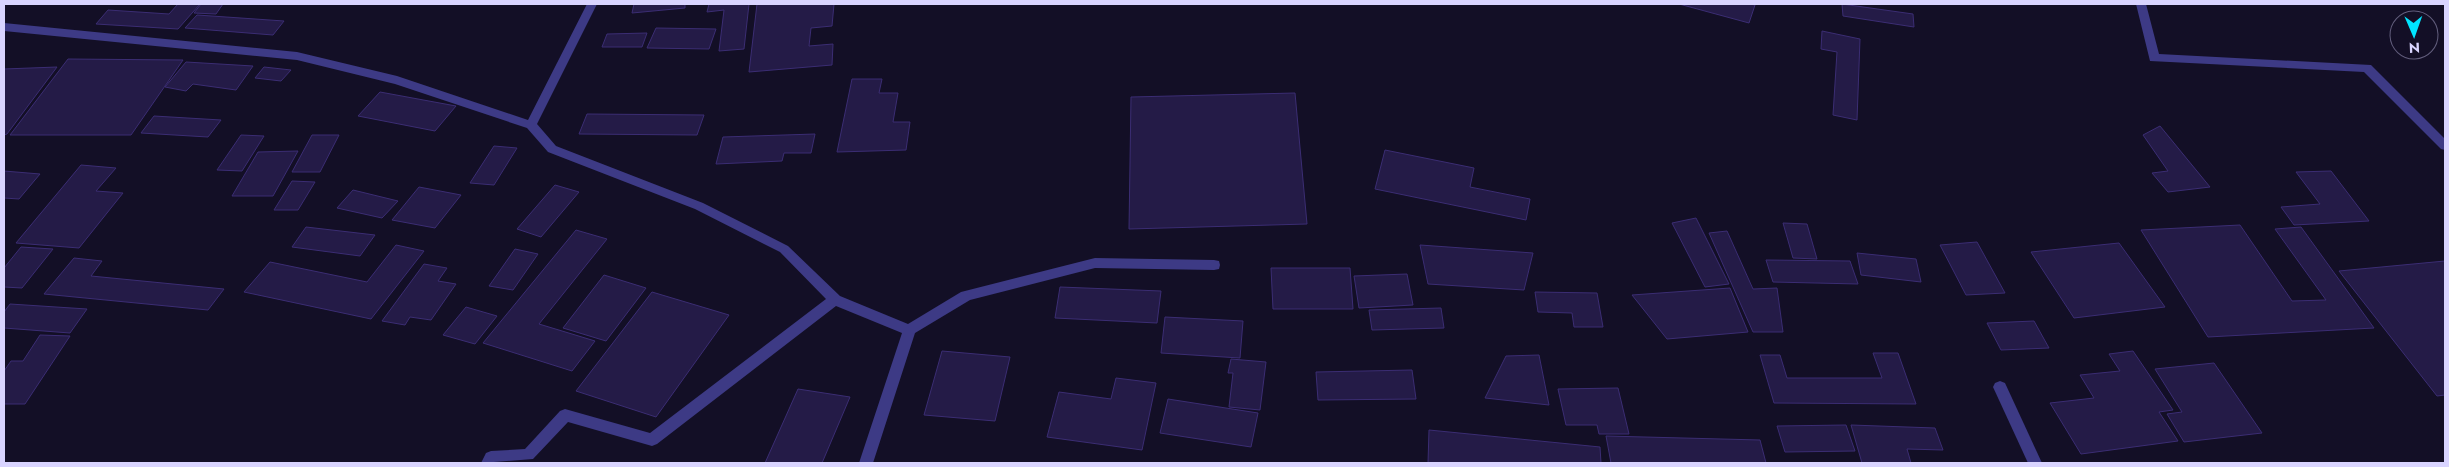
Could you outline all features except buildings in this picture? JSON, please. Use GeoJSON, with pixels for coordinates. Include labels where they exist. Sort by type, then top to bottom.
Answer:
{"type":"FeatureCollection","features":[{"type":"Feature","properties":{"kind":"street"},"geometry":{"type":"LineString","coordinates":[[531,125],[592,4]]}},
{"type":"Feature","properties":{"kind":"street"},"geometry":{"type":"LineString","coordinates":[[2141,4],[2154,58],[2367,68],[2445,146]]}},
{"type":"Feature","properties":{"kind":"street"},"geometry":{"type":"LineString","coordinates":[[4,27],[297,56],[397,80],[531,125],[552,149],[595,168],[700,206],[784,249],[835,300],[909,330]]}},
{"type":"Feature","properties":{"kind":"street"},"geometry":{"type":"LineString","coordinates":[[866,463],[909,330],[966,296],[1095,263],[1214,265]]}},
{"type":"Feature","properties":{"kind":"street"},"geometry":{"type":"LineString","coordinates":[[488,463],[491,458],[528,455],[565,415],[652,440],[835,300]]}},
{"type":"Feature","properties":{"kind":"street"},"geometry":{"type":"LineString","coordinates":[[2000,387],[2036,463]]}}]}
